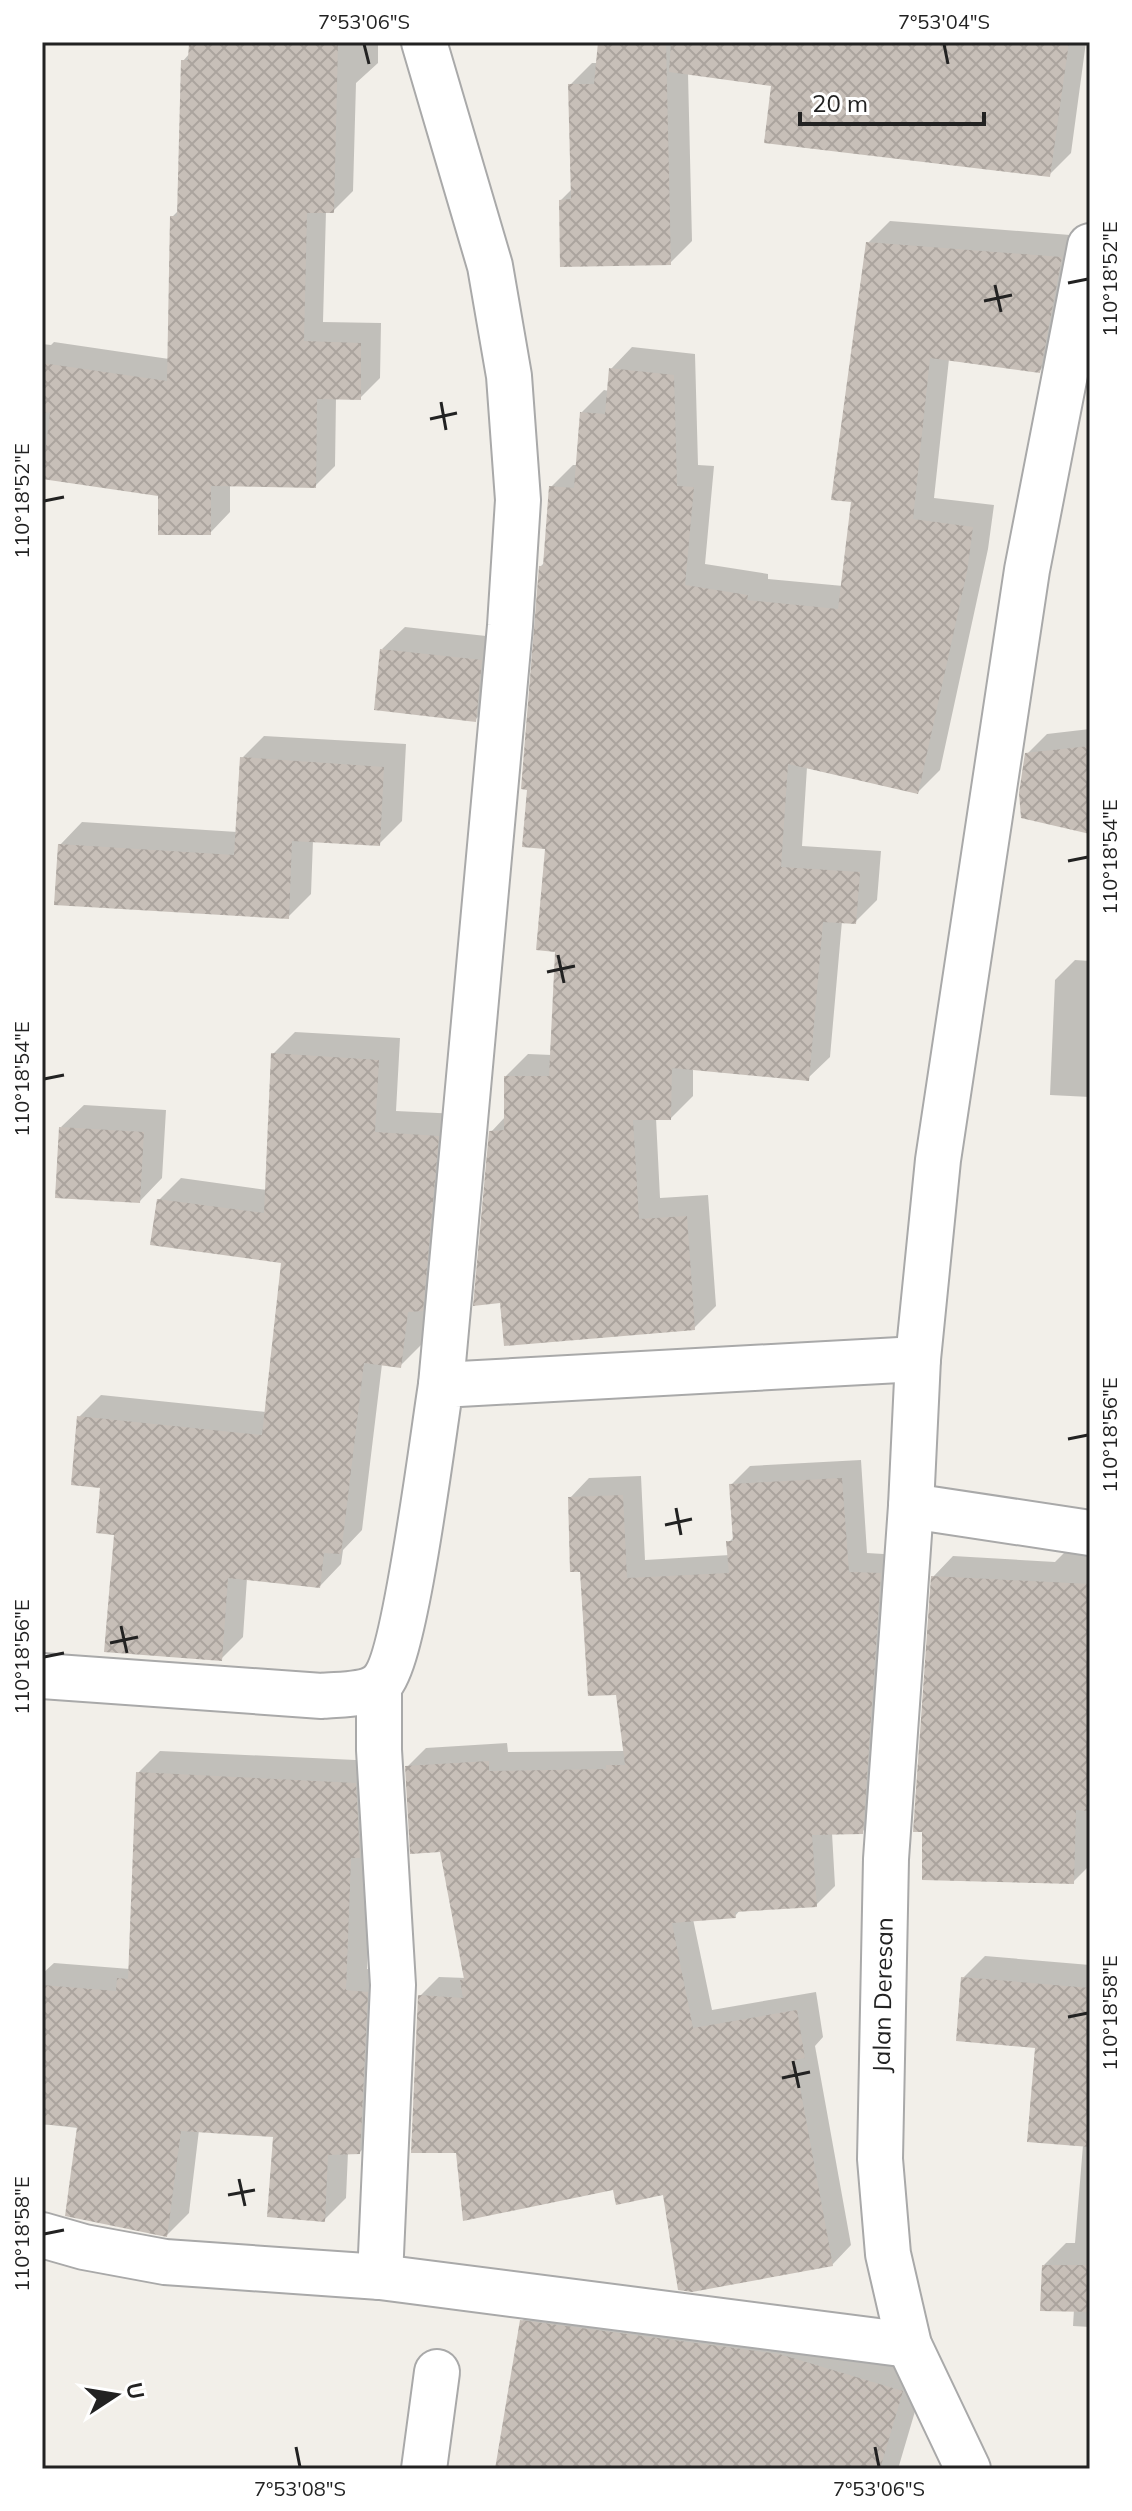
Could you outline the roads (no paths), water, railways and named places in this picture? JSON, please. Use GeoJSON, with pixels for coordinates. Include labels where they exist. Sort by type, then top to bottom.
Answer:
{"type":"FeatureCollection","features":[{"type":"Feature","properties":{"kind":"street"},"geometry":{"type":"LineString","coordinates":[[42,1676],[322,1696],[367,1690],[379,1686],[388,1675],[402,1627],[441,1385],[510,626],[518,500],[509,376],[490,266],[424,42]]}},
{"type":"Feature","properties":{"kind":"street","name":"Jalan Deresan"},"geometry":{"type":"LineString","coordinates":[[968,2469],[909,2345],[888,2254],[880,2159],[886,1859],[911,1506],[918,1359],[938,1160],[1020,617],[1090,246]]}},
{"type":"Feature","properties":{"kind":"street"},"geometry":{"type":"LineString","coordinates":[[441,1385],[918,1359]]}},
{"type":"Feature","properties":{"kind":"street"},"geometry":{"type":"LineString","coordinates":[[911,1506],[1090,1533]]}},
{"type":"Feature","properties":{"kind":"street"},"geometry":{"type":"LineString","coordinates":[[379,1686],[379,1750],[393,1985],[380,2277]]}},
{"type":"Feature","properties":{"kind":"street"},"geometry":{"type":"LineString","coordinates":[[42,2235],[84,2247],[165,2262],[380,2277],[909,2345]]}},
{"type":"Feature","properties":{"kind":"street"},"geometry":{"type":"LineString","coordinates":[[424,2469],[437,2372]]}}]}
